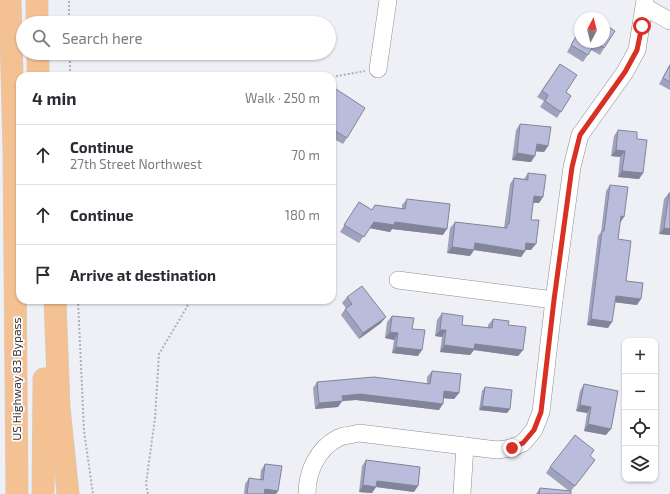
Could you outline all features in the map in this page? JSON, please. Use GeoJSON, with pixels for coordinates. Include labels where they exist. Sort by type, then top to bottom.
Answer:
{"type":"FeatureCollection","features":[{"type":"Feature","properties":{"kind":"highway","name":"US Highway 83 Bypass"},"geometry":{"type":"LineString","coordinates":[[10,0],[14,149],[17,494]]}},
{"type":"Feature","properties":{"kind":"highway"},"geometry":{"type":"LineString","coordinates":[[37,0],[37,16]]}},
{"type":"Feature","properties":{"kind":"highway"},"geometry":{"type":"LineString","coordinates":[[38,60],[38,72]]}},
{"type":"Feature","properties":{"kind":"highway"},"geometry":{"type":"LineString","coordinates":[[0,259],[3,164],[12,116]]}},
{"type":"Feature","properties":{"kind":"highway"},"geometry":{"type":"LineString","coordinates":[[43,304],[44,494]]}},
{"type":"Feature","properties":{"kind":"highway"},"geometry":{"type":"LineString","coordinates":[[55,304],[59,407],[68,494]]}},
{"type":"Feature","properties":{"kind":"street"},"geometry":{"type":"LineString","coordinates":[[378,69],[388,0]]}},
{"type":"Feature","properties":{"kind":"street"},"geometry":{"type":"LineString","coordinates":[[307,494],[307,482],[319,452],[338,438],[359,433],[496,450],[512,448],[523,443],[534,430],[541,412],[572,167],[580,135],[625,72],[637,50],[645,3],[670,21]]}},
{"type":"Feature","properties":{"kind":"street"},"geometry":{"type":"LineString","coordinates":[[398,280],[554,300]]}},
{"type":"Feature","properties":{"kind":"street"},"geometry":{"type":"LineString","coordinates":[[462,493],[465,446]]}},
{"type":"Feature","properties":{"kind":"path"},"geometry":{"type":"LineString","coordinates":[[69,0],[69,16]]}},
{"type":"Feature","properties":{"kind":"path"},"geometry":{"type":"LineString","coordinates":[[70,60],[70,72]]}},
{"type":"Feature","properties":{"kind":"path"},"geometry":{"type":"LineString","coordinates":[[336,76],[378,69]]}},
{"type":"Feature","properties":{"kind":"path"},"geometry":{"type":"LineString","coordinates":[[78,304],[84,431],[93,494]]}},
{"type":"Feature","properties":{"kind":"path"},"geometry":{"type":"LineString","coordinates":[[148,494],[146,484],[155,418],[159,354],[188,304]]}},
{"type":"Feature","properties":{"kind":"building"},"geometry":{"type":"Polygon","coordinates":[[[610,28],[615,31],[610,39],[610,28]]]}},
{"type":"Feature","properties":{"kind":"building"},"geometry":{"type":"Polygon","coordinates":[[[574,40],[574,47],[571,45],[574,40]]]}},
{"type":"Feature","properties":{"kind":"building"},"geometry":{"type":"Polygon","coordinates":[[[576,48],[592,48],[588,55],[576,48]]]}},
{"type":"Feature","properties":{"kind":"building"},"geometry":{"type":"Polygon","coordinates":[[[560,64],[577,75],[566,92],[571,96],[561,112],[545,101],[548,95],[542,91],[560,64]]]}},
{"type":"Feature","properties":{"kind":"building"},"geometry":{"type":"Polygon","coordinates":[[[670,65],[670,82],[663,78],[670,65]]]}},
{"type":"Feature","properties":{"kind":"building"},"geometry":{"type":"Polygon","coordinates":[[[336,89],[365,108],[347,138],[336,131],[336,89]]]}},
{"type":"Feature","properties":{"kind":"building"},"geometry":{"type":"Polygon","coordinates":[[[520,124],[551,127],[548,146],[537,144],[535,156],[517,153],[520,124]]]}},
{"type":"Feature","properties":{"kind":"building"},"geometry":{"type":"Polygon","coordinates":[[[618,130],[637,132],[637,139],[647,140],[643,173],[622,171],[625,151],[616,150],[618,130]]]}},
{"type":"Feature","properties":{"kind":"building"},"geometry":{"type":"Polygon","coordinates":[[[528,173],[546,175],[543,197],[534,196],[531,220],[539,220],[536,244],[526,243],[525,251],[475,243],[474,250],[452,247],[455,222],[507,228],[507,224],[509,224],[514,178],[528,180],[528,173]]]}},
{"type":"Feature","properties":{"kind":"building"},"geometry":{"type":"Polygon","coordinates":[[[610,185],[628,187],[624,217],[621,216],[618,239],[631,241],[626,281],[643,283],[641,299],[616,296],[612,322],[591,319],[602,231],[604,231],[610,185]]]}},
{"type":"Feature","properties":{"kind":"building"},"geometry":{"type":"Polygon","coordinates":[[[670,193],[670,229],[664,228],[670,193]]]}},
{"type":"Feature","properties":{"kind":"building"},"geometry":{"type":"Polygon","coordinates":[[[407,199],[450,204],[447,229],[395,222],[394,225],[374,222],[364,237],[344,225],[359,202],[372,210],[375,205],[405,209],[407,199]]]}},
{"type":"Feature","properties":{"kind":"building"},"geometry":{"type":"Polygon","coordinates":[[[362,286],[386,317],[363,333],[345,309],[352,304],[347,297],[362,286]]]}},
{"type":"Feature","properties":{"kind":"building"},"geometry":{"type":"Polygon","coordinates":[[[442,313],[463,316],[462,325],[492,328],[493,319],[509,321],[508,325],[526,327],[523,350],[475,344],[474,349],[444,345],[446,330],[440,330],[442,313]]]}},
{"type":"Feature","properties":{"kind":"building"},"geometry":{"type":"Polygon","coordinates":[[[392,316],[414,318],[412,329],[425,330],[422,350],[396,347],[398,333],[390,332],[392,316]]]}},
{"type":"Feature","properties":{"kind":"building"},"geometry":{"type":"Polygon","coordinates":[[[432,371],[461,374],[459,393],[444,391],[443,404],[360,394],[342,396],[343,401],[319,403],[317,382],[374,377],[430,384],[432,371]]]}},
{"type":"Feature","properties":{"kind":"building"},"geometry":{"type":"Polygon","coordinates":[[[584,384],[618,391],[611,429],[588,424],[591,407],[580,405],[584,384]]]}},
{"type":"Feature","properties":{"kind":"building"},"geometry":{"type":"Polygon","coordinates":[[[485,387],[512,390],[510,409],[482,406],[485,387]]]}},
{"type":"Feature","properties":{"kind":"building"},"geometry":{"type":"Polygon","coordinates":[[[575,435],[594,450],[590,456],[595,460],[575,486],[550,467],[575,435]]]}},
{"type":"Feature","properties":{"kind":"building"},"geometry":{"type":"Polygon","coordinates":[[[366,460],[420,467],[418,486],[377,481],[376,487],[363,485],[366,460]]]}},
{"type":"Feature","properties":{"kind":"building"},"geometry":{"type":"Polygon","coordinates":[[[265,464],[282,466],[278,491],[265,489],[264,494],[247,494],[249,478],[263,480],[265,464]]]}},
{"type":"Feature","properties":{"kind":"building"},"geometry":{"type":"Polygon","coordinates":[[[540,488],[571,491],[571,494],[539,494],[540,488]]]}},
{"type":"Feature","properties":{"kind":"route"},"geometry":{"type":"LineString","coordinates":[[512,448],[523,443],[534,430],[541,412],[572,167],[580,135],[625,72],[637,50],[642,26]]}}]}
